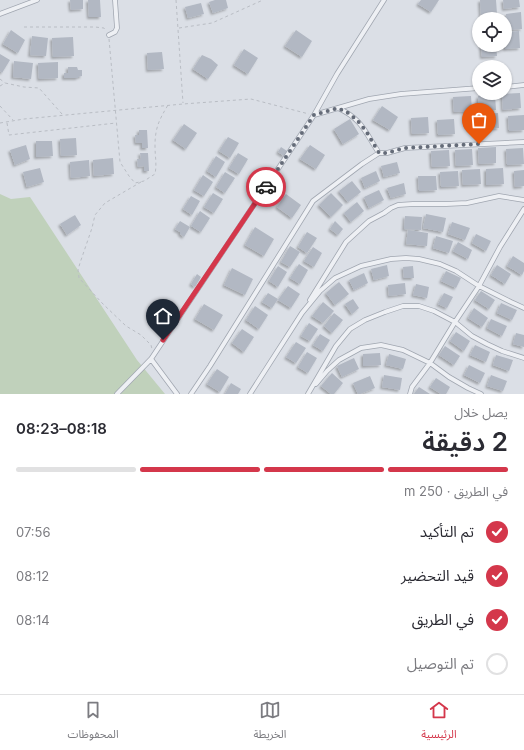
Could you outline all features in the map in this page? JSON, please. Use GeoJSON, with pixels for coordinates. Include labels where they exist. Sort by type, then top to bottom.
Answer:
{"type":"FeatureCollection","features":[{"type":"Feature","properties":{"kind":"street"},"geometry":{"type":"LineString","coordinates":[[0,14],[37,0]]}},
{"type":"Feature","properties":{"kind":"street"},"geometry":{"type":"LineString","coordinates":[[109,34],[115,32],[117,28],[115,0]]}},
{"type":"Feature","properties":{"kind":"street"},"geometry":{"type":"LineString","coordinates":[[117,394],[150,359],[314,115],[337,74],[384,0]]}},
{"type":"Feature","properties":{"kind":"street"},"geometry":{"type":"LineString","coordinates":[[512,86],[524,85]]}},
{"type":"Feature","properties":{"kind":"street"},"geometry":{"type":"LineString","coordinates":[[314,115],[369,99],[393,95],[472,89]]}},
{"type":"Feature","properties":{"kind":"street"},"geometry":{"type":"LineString","coordinates":[[338,108],[357,120],[366,131],[379,153]]}},
{"type":"Feature","properties":{"kind":"street"},"geometry":{"type":"LineString","coordinates":[[191,394],[313,201],[379,153],[386,153],[405,148],[524,142]]}},
{"type":"Feature","properties":{"kind":"street"},"geometry":{"type":"LineString","coordinates":[[250,394],[346,242],[369,221],[398,205],[467,203],[499,196],[524,200]]}},
{"type":"Feature","properties":{"kind":"street"},"geometry":{"type":"LineString","coordinates":[[410,394],[412,387],[430,363],[524,209]]}},
{"type":"Feature","properties":{"kind":"street"},"geometry":{"type":"LineString","coordinates":[[302,313],[320,291],[335,278],[361,266],[391,259],[406,258],[419,259],[440,264],[478,286],[524,308]]}},
{"type":"Feature","properties":{"kind":"street"},"geometry":{"type":"LineString","coordinates":[[309,393],[336,346],[350,329],[365,320],[403,306],[419,306],[434,311],[455,322],[472,336],[486,344],[524,358]]}},
{"type":"Feature","properties":{"kind":"street"},"geometry":{"type":"LineString","coordinates":[[309,393],[327,371],[339,360],[361,348],[381,345],[403,350],[430,363],[455,381],[481,394]]}},
{"type":"Feature","properties":{"kind":"street"},"geometry":{"type":"LineString","coordinates":[[150,359],[177,394]]}},
{"type":"Feature","properties":{"kind":"path"},"geometry":{"type":"LineString","coordinates":[[176,0],[183,104]]}},
{"type":"Feature","properties":{"kind":"path"},"geometry":{"type":"LineString","coordinates":[[178,28],[212,23],[263,0]]}},
{"type":"Feature","properties":{"kind":"path"},"geometry":{"type":"LineString","coordinates":[[24,27],[95,27],[104,28],[109,34],[120,162],[135,183],[144,181]]}},
{"type":"Feature","properties":{"kind":"path"},"geometry":{"type":"LineString","coordinates":[[0,79],[5,84]]}},
{"type":"Feature","properties":{"kind":"path"},"geometry":{"type":"LineString","coordinates":[[0,86],[5,84],[40,88],[63,115]]}},
{"type":"Feature","properties":{"kind":"path"},"geometry":{"type":"LineString","coordinates":[[0,123],[14,120],[63,115],[250,99],[314,115]]}},
{"type":"Feature","properties":{"kind":"path"},"geometry":{"type":"LineString","coordinates":[[154,353],[151,345],[141,335],[126,326],[79,278],[78,270],[95,215],[105,202],[155,174],[157,167],[155,146],[156,134],[159,120],[168,105]]}},
{"type":"Feature","properties":{"kind":"path"},"geometry":{"type":"LineString","coordinates":[[0,106],[14,120]]}},
{"type":"Feature","properties":{"kind":"path"},"geometry":{"type":"LineString","coordinates":[[6,122],[9,135],[117,123]]}},
{"type":"Feature","properties":{"kind":"green space"},"geometry":{"type":"Polygon","coordinates":[[[0,194],[11,199],[30,197],[137,360],[165,394],[0,394],[0,194]]]}},
{"type":"Feature","properties":{"kind":"building"},"geometry":{"type":"Polygon","coordinates":[[[70,0],[83,0],[83,9],[71,10],[70,0]]]}},
{"type":"Feature","properties":{"kind":"building"},"geometry":{"type":"Polygon","coordinates":[[[88,0],[100,0],[101,17],[89,17],[88,0]]]}},
{"type":"Feature","properties":{"kind":"building"},"geometry":{"type":"Polygon","coordinates":[[[215,0],[226,0],[228,8],[213,13],[209,2],[215,0]]]}},
{"type":"Feature","properties":{"kind":"building"},"geometry":{"type":"Polygon","coordinates":[[[421,0],[439,0],[431,12],[418,4],[421,0]]]}},
{"type":"Feature","properties":{"kind":"building"},"geometry":{"type":"Polygon","coordinates":[[[480,0],[496,0],[497,12],[481,12],[480,0]]]}},
{"type":"Feature","properties":{"kind":"building"},"geometry":{"type":"Polygon","coordinates":[[[503,0],[519,0],[520,7],[504,9],[503,0]]]}},
{"type":"Feature","properties":{"kind":"building"},"geometry":{"type":"Polygon","coordinates":[[[201,3],[204,14],[188,18],[185,7],[201,3]]]}},
{"type":"Feature","properties":{"kind":"building"},"geometry":{"type":"Polygon","coordinates":[[[521,12],[522,29],[512,30],[512,13],[521,12]]]}},
{"type":"Feature","properties":{"kind":"building"},"geometry":{"type":"Polygon","coordinates":[[[11,30],[25,40],[18,53],[3,44],[11,30]]]}},
{"type":"Feature","properties":{"kind":"building"},"geometry":{"type":"Polygon","coordinates":[[[296,30],[312,41],[302,57],[285,46],[296,30]]]}},
{"type":"Feature","properties":{"kind":"building"},"geometry":{"type":"Polygon","coordinates":[[[519,31],[520,48],[512,49],[512,32],[519,31]]]}},
{"type":"Feature","properties":{"kind":"building"},"geometry":{"type":"Polygon","coordinates":[[[32,36],[48,38],[46,56],[30,55],[32,36]]]}},
{"type":"Feature","properties":{"kind":"building"},"geometry":{"type":"Polygon","coordinates":[[[73,37],[74,56],[53,57],[52,38],[73,37]]]}},
{"type":"Feature","properties":{"kind":"building"},"geometry":{"type":"Polygon","coordinates":[[[244,49],[258,58],[248,74],[234,65],[244,49]]]}},
{"type":"Feature","properties":{"kind":"building"},"geometry":{"type":"Polygon","coordinates":[[[162,52],[164,69],[148,70],[147,53],[162,52]]]}},
{"type":"Feature","properties":{"kind":"building"},"geometry":{"type":"Polygon","coordinates":[[[482,52],[497,52],[497,56],[482,57],[482,52]]]}},
{"type":"Feature","properties":{"kind":"building"},"geometry":{"type":"Polygon","coordinates":[[[0,54],[10,60],[2,73],[0,71],[0,54]]]}},
{"type":"Feature","properties":{"kind":"building"},"geometry":{"type":"Polygon","coordinates":[[[202,55],[211,59],[218,65],[208,79],[193,69],[202,55]]]}},
{"type":"Feature","properties":{"kind":"building"},"geometry":{"type":"Polygon","coordinates":[[[14,61],[33,63],[31,79],[13,77],[14,61]]]}},
{"type":"Feature","properties":{"kind":"building"},"geometry":{"type":"Polygon","coordinates":[[[58,62],[58,78],[39,79],[38,63],[58,62]]]}},
{"type":"Feature","properties":{"kind":"building"},"geometry":{"type":"Polygon","coordinates":[[[68,67],[77,67],[78,70],[82,70],[82,76],[78,78],[64,78],[64,73],[68,73],[68,67]]]}},
{"type":"Feature","properties":{"kind":"building"},"geometry":{"type":"Polygon","coordinates":[[[512,93],[520,93],[521,108],[503,110],[502,100],[512,100],[512,93]]]}},
{"type":"Feature","properties":{"kind":"building"},"geometry":{"type":"Polygon","coordinates":[[[471,96],[472,111],[454,112],[453,97],[471,96]]]}},
{"type":"Feature","properties":{"kind":"building"},"geometry":{"type":"Polygon","coordinates":[[[478,100],[495,100],[496,110],[479,111],[478,100]]]}},
{"type":"Feature","properties":{"kind":"building"},"geometry":{"type":"Polygon","coordinates":[[[382,106],[398,117],[390,130],[373,120],[382,106]]]}},
{"type":"Feature","properties":{"kind":"building"},"geometry":{"type":"Polygon","coordinates":[[[498,113],[499,128],[482,129],[481,114],[498,113]]]}},
{"type":"Feature","properties":{"kind":"building"},"geometry":{"type":"Polygon","coordinates":[[[524,115],[524,130],[509,131],[508,116],[524,115]]]}},
{"type":"Feature","properties":{"kind":"building"},"geometry":{"type":"Polygon","coordinates":[[[428,117],[429,133],[412,134],[411,118],[428,117]]]}},
{"type":"Feature","properties":{"kind":"building"},"geometry":{"type":"Polygon","coordinates":[[[350,119],[359,134],[343,144],[334,129],[350,119]]]}},
{"type":"Feature","properties":{"kind":"building"},"geometry":{"type":"Polygon","coordinates":[[[454,119],[455,134],[438,135],[437,120],[454,119]]]}},
{"type":"Feature","properties":{"kind":"building"},"geometry":{"type":"Polygon","coordinates":[[[184,124],[197,133],[186,149],[173,140],[184,124]]]}},
{"type":"Feature","properties":{"kind":"building"},"geometry":{"type":"Polygon","coordinates":[[[139,130],[147,130],[148,148],[142,148],[142,143],[136,143],[135,135],[139,135],[139,130]]]}},
{"type":"Feature","properties":{"kind":"building"},"geometry":{"type":"Polygon","coordinates":[[[228,137],[239,143],[230,158],[219,151],[228,137]]]}},
{"type":"Feature","properties":{"kind":"building"},"geometry":{"type":"Polygon","coordinates":[[[76,138],[77,155],[61,156],[60,139],[76,138]]]}},
{"type":"Feature","properties":{"kind":"building"},"geometry":{"type":"Polygon","coordinates":[[[36,141],[52,141],[53,156],[36,157],[36,141]]]}},
{"type":"Feature","properties":{"kind":"building"},"geometry":{"type":"Polygon","coordinates":[[[26,145],[30,159],[15,165],[10,150],[26,145]]]}},
{"type":"Feature","properties":{"kind":"building"},"geometry":{"type":"Polygon","coordinates":[[[310,145],[325,155],[316,169],[300,159],[310,145]]]}},
{"type":"Feature","properties":{"kind":"building"},"geometry":{"type":"Polygon","coordinates":[[[281,147],[287,151],[284,156],[278,152],[281,147]]]}},
{"type":"Feature","properties":{"kind":"building"},"geometry":{"type":"Polygon","coordinates":[[[496,147],[496,163],[479,164],[478,148],[496,147]]]}},
{"type":"Feature","properties":{"kind":"building"},"geometry":{"type":"Polygon","coordinates":[[[523,148],[524,164],[507,165],[506,149],[523,148]]]}},
{"type":"Feature","properties":{"kind":"building"},"geometry":{"type":"Polygon","coordinates":[[[472,149],[473,165],[456,166],[455,150],[472,149]]]}},
{"type":"Feature","properties":{"kind":"building"},"geometry":{"type":"Polygon","coordinates":[[[449,150],[450,166],[432,167],[431,151],[449,150]]]}},
{"type":"Feature","properties":{"kind":"building"},"geometry":{"type":"Polygon","coordinates":[[[140,153],[148,153],[149,171],[144,171],[144,166],[138,167],[137,159],[141,159],[140,153]]]}},
{"type":"Feature","properties":{"kind":"building"},"geometry":{"type":"Polygon","coordinates":[[[238,153],[248,159],[239,174],[229,168],[238,153]]]}},
{"type":"Feature","properties":{"kind":"building"},"geometry":{"type":"Polygon","coordinates":[[[216,156],[225,162],[216,177],[207,171],[216,156]]]}},
{"type":"Feature","properties":{"kind":"building"},"geometry":{"type":"Polygon","coordinates":[[[113,158],[114,174],[94,176],[93,160],[113,158]]]}},
{"type":"Feature","properties":{"kind":"building"},"geometry":{"type":"Polygon","coordinates":[[[89,160],[90,176],[71,178],[70,162],[89,160]]]}},
{"type":"Feature","properties":{"kind":"building"},"geometry":{"type":"Polygon","coordinates":[[[397,162],[400,173],[384,177],[381,166],[397,162]]]}},
{"type":"Feature","properties":{"kind":"building"},"geometry":{"type":"Polygon","coordinates":[[[40,168],[44,182],[27,187],[23,172],[40,168]]]}},
{"type":"Feature","properties":{"kind":"building"},"geometry":{"type":"Polygon","coordinates":[[[503,168],[504,184],[486,185],[486,169],[503,168]]]}},
{"type":"Feature","properties":{"kind":"building"},"geometry":{"type":"Polygon","coordinates":[[[480,169],[481,184],[463,185],[462,170],[480,169]]]}},
{"type":"Feature","properties":{"kind":"building"},"geometry":{"type":"Polygon","coordinates":[[[524,170],[524,186],[515,187],[514,171],[524,170]]]}},
{"type":"Feature","properties":{"kind":"building"},"geometry":{"type":"Polygon","coordinates":[[[376,171],[380,181],[365,188],[361,178],[376,171]]]}},
{"type":"Feature","properties":{"kind":"building"},"geometry":{"type":"Polygon","coordinates":[[[458,171],[459,186],[441,187],[440,172],[458,171]]]}},
{"type":"Feature","properties":{"kind":"building"},"geometry":{"type":"Polygon","coordinates":[[[225,172],[235,178],[225,193],[216,187],[225,172]]]}},
{"type":"Feature","properties":{"kind":"building"},"geometry":{"type":"Polygon","coordinates":[[[203,175],[213,182],[204,196],[194,190],[203,175]]]}},
{"type":"Feature","properties":{"kind":"building"},"geometry":{"type":"Polygon","coordinates":[[[418,176],[436,176],[437,190],[419,191],[418,176]]]}},
{"type":"Feature","properties":{"kind":"building"},"geometry":{"type":"Polygon","coordinates":[[[352,181],[361,192],[348,202],[339,191],[352,181]]]}},
{"type":"Feature","properties":{"kind":"building"},"geometry":{"type":"Polygon","coordinates":[[[404,183],[406,194],[391,198],[387,188],[404,183]]]}},
{"type":"Feature","properties":{"kind":"building"},"geometry":{"type":"Polygon","coordinates":[[[379,190],[384,200],[369,208],[364,197],[379,190]]]}},
{"type":"Feature","properties":{"kind":"building"},"geometry":{"type":"Polygon","coordinates":[[[213,193],[223,199],[214,213],[204,207],[213,193]]]}},
{"type":"Feature","properties":{"kind":"building"},"geometry":{"type":"Polygon","coordinates":[[[331,193],[343,205],[331,217],[319,205],[331,193]]]}},
{"type":"Feature","properties":{"kind":"building"},"geometry":{"type":"Polygon","coordinates":[[[286,194],[301,205],[292,218],[277,207],[286,194]]]}},
{"type":"Feature","properties":{"kind":"building"},"geometry":{"type":"Polygon","coordinates":[[[191,196],[200,201],[192,215],[183,209],[191,196]]]}},
{"type":"Feature","properties":{"kind":"building"},"geometry":{"type":"Polygon","coordinates":[[[357,202],[364,211],[351,222],[344,213],[357,202]]]}},
{"type":"Feature","properties":{"kind":"building"},"geometry":{"type":"Polygon","coordinates":[[[200,211],[210,218],[201,232],[191,226],[200,211]]]}},
{"type":"Feature","properties":{"kind":"building"},"geometry":{"type":"Polygon","coordinates":[[[426,214],[446,218],[443,232],[423,228],[426,214]]]}},
{"type":"Feature","properties":{"kind":"building"},"geometry":{"type":"Polygon","coordinates":[[[75,215],[81,225],[67,235],[60,224],[75,215]]]}},
{"type":"Feature","properties":{"kind":"building"},"geometry":{"type":"Polygon","coordinates":[[[405,216],[422,217],[421,230],[404,229],[405,216]]]}},
{"type":"Feature","properties":{"kind":"building"},"geometry":{"type":"Polygon","coordinates":[[[180,221],[190,227],[184,237],[175,229],[180,221]]]}},
{"type":"Feature","properties":{"kind":"building"},"geometry":{"type":"Polygon","coordinates":[[[335,221],[343,229],[338,235],[330,229],[335,221]]]}},
{"type":"Feature","properties":{"kind":"building"},"geometry":{"type":"Polygon","coordinates":[[[452,222],[470,228],[465,240],[448,234],[452,222]]]}},
{"type":"Feature","properties":{"kind":"building"},"geometry":{"type":"Polygon","coordinates":[[[255,227],[274,239],[264,256],[245,245],[255,227]]]}},
{"type":"Feature","properties":{"kind":"building"},"geometry":{"type":"Polygon","coordinates":[[[408,230],[428,233],[427,246],[406,244],[408,230]]]}},
{"type":"Feature","properties":{"kind":"building"},"geometry":{"type":"Polygon","coordinates":[[[307,232],[317,238],[307,253],[298,247],[307,232]]]}},
{"type":"Feature","properties":{"kind":"building"},"geometry":{"type":"Polygon","coordinates":[[[476,234],[491,241],[486,251],[472,243],[476,234]]]}},
{"type":"Feature","properties":{"kind":"building"},"geometry":{"type":"Polygon","coordinates":[[[436,236],[453,241],[449,253],[433,248],[436,236]]]}},
{"type":"Feature","properties":{"kind":"building"},"geometry":{"type":"Polygon","coordinates":[[[458,242],[472,250],[468,259],[453,251],[458,242]]]}},
{"type":"Feature","properties":{"kind":"building"},"geometry":{"type":"Polygon","coordinates":[[[290,246],[300,252],[290,267],[281,262],[290,246]]]}},
{"type":"Feature","properties":{"kind":"building"},"geometry":{"type":"Polygon","coordinates":[[[313,247],[322,253],[314,267],[304,261],[313,247]]]}},
{"type":"Feature","properties":{"kind":"building"},"geometry":{"type":"Polygon","coordinates":[[[513,256],[524,263],[524,271],[522,275],[507,266],[513,256]]]}},
{"type":"Feature","properties":{"kind":"building"},"geometry":{"type":"Polygon","coordinates":[[[299,264],[308,270],[300,284],[290,278],[299,264]]]}},
{"type":"Feature","properties":{"kind":"building"},"geometry":{"type":"Polygon","coordinates":[[[387,265],[389,276],[374,280],[371,269],[387,265]]]}},
{"type":"Feature","properties":{"kind":"building"},"geometry":{"type":"Polygon","coordinates":[[[497,265],[511,274],[505,284],[491,275],[497,265]]]}},
{"type":"Feature","properties":{"kind":"building"},"geometry":{"type":"Polygon","coordinates":[[[278,266],[287,272],[278,287],[269,281],[278,266]]]}},
{"type":"Feature","properties":{"kind":"building"},"geometry":{"type":"Polygon","coordinates":[[[413,266],[414,278],[404,278],[403,267],[413,266]]]}},
{"type":"Feature","properties":{"kind":"building"},"geometry":{"type":"Polygon","coordinates":[[[232,268],[253,279],[245,295],[224,285],[232,268]]]}},
{"type":"Feature","properties":{"kind":"building"},"geometry":{"type":"Polygon","coordinates":[[[446,271],[461,278],[456,288],[441,281],[446,271]]]}},
{"type":"Feature","properties":{"kind":"building"},"geometry":{"type":"Polygon","coordinates":[[[364,273],[368,283],[354,290],[349,280],[364,273]]]}},
{"type":"Feature","properties":{"kind":"building"},"geometry":{"type":"Polygon","coordinates":[[[197,274],[201,277],[195,287],[191,284],[197,274]]]}},
{"type":"Feature","properties":{"kind":"building"},"geometry":{"type":"Polygon","coordinates":[[[339,282],[349,294],[335,305],[326,293],[339,282]]]}},
{"type":"Feature","properties":{"kind":"building"},"geometry":{"type":"Polygon","coordinates":[[[405,283],[406,294],[389,296],[388,285],[405,283]]]}},
{"type":"Feature","properties":{"kind":"building"},"geometry":{"type":"Polygon","coordinates":[[[416,284],[429,287],[427,298],[413,295],[416,284]]]}},
{"type":"Feature","properties":{"kind":"building"},"geometry":{"type":"Polygon","coordinates":[[[288,286],[300,294],[291,308],[278,300],[288,286]]]}},
{"type":"Feature","properties":{"kind":"building"},"geometry":{"type":"Polygon","coordinates":[[[481,291],[495,300],[489,309],[475,300],[481,291]]]}},
{"type":"Feature","properties":{"kind":"building"},"geometry":{"type":"Polygon","coordinates":[[[268,293],[278,299],[272,308],[262,302],[268,293]]]}},
{"type":"Feature","properties":{"kind":"building"},"geometry":{"type":"Polygon","coordinates":[[[444,293],[453,297],[447,308],[438,304],[444,293]]]}},
{"type":"Feature","properties":{"kind":"building"},"geometry":{"type":"Polygon","coordinates":[[[353,299],[359,308],[352,314],[345,304],[353,299]]]}},
{"type":"Feature","properties":{"kind":"building"},"geometry":{"type":"Polygon","coordinates":[[[323,302],[334,311],[323,323],[312,316],[323,302]]]}},
{"type":"Feature","properties":{"kind":"building"},"geometry":{"type":"Polygon","coordinates":[[[501,303],[517,310],[512,320],[497,313],[501,303]]]}},
{"type":"Feature","properties":{"kind":"building"},"geometry":{"type":"Polygon","coordinates":[[[204,304],[223,315],[214,330],[195,319],[204,304]]]}},
{"type":"Feature","properties":{"kind":"building"},"geometry":{"type":"Polygon","coordinates":[[[255,306],[268,315],[259,329],[246,320],[255,306]]]}},
{"type":"Feature","properties":{"kind":"building"},"geometry":{"type":"Polygon","coordinates":[[[474,308],[488,318],[482,327],[468,318],[474,308]]]}},
{"type":"Feature","properties":{"kind":"building"},"geometry":{"type":"Polygon","coordinates":[[[334,313],[343,320],[332,333],[324,326],[334,313]]]}},
{"type":"Feature","properties":{"kind":"building"},"geometry":{"type":"Polygon","coordinates":[[[491,319],[507,326],[502,336],[487,328],[491,319]]]}},
{"type":"Feature","properties":{"kind":"building"},"geometry":{"type":"Polygon","coordinates":[[[309,323],[318,329],[310,341],[301,336],[309,323]]]}},
{"type":"Feature","properties":{"kind":"building"},"geometry":{"type":"Polygon","coordinates":[[[242,329],[254,337],[244,352],[232,343],[242,329]]]}},
{"type":"Feature","properties":{"kind":"building"},"geometry":{"type":"Polygon","coordinates":[[[456,332],[470,341],[464,351],[450,341],[456,332]]]}},
{"type":"Feature","properties":{"kind":"building"},"geometry":{"type":"Polygon","coordinates":[[[516,333],[524,335],[524,347],[513,344],[516,333]]]}},
{"type":"Feature","properties":{"kind":"building"},"geometry":{"type":"Polygon","coordinates":[[[320,334],[330,340],[323,351],[313,345],[320,334]]]}},
{"type":"Feature","properties":{"kind":"building"},"geometry":{"type":"Polygon","coordinates":[[[296,342],[306,348],[296,363],[286,357],[296,342]]]}},
{"type":"Feature","properties":{"kind":"building"},"geometry":{"type":"Polygon","coordinates":[[[475,345],[490,352],[486,362],[470,355],[475,345]]]}},
{"type":"Feature","properties":{"kind":"building"},"geometry":{"type":"Polygon","coordinates":[[[445,346],[460,356],[454,365],[439,355],[445,346]]]}},
{"type":"Feature","properties":{"kind":"building"},"geometry":{"type":"Polygon","coordinates":[[[307,352],[317,358],[308,373],[298,367],[307,352]]]}},
{"type":"Feature","properties":{"kind":"building"},"geometry":{"type":"Polygon","coordinates":[[[380,353],[381,365],[363,366],[363,354],[380,353]]]}},
{"type":"Feature","properties":{"kind":"building"},"geometry":{"type":"Polygon","coordinates":[[[389,354],[406,359],[403,369],[386,365],[389,354]]]}},
{"type":"Feature","properties":{"kind":"building"},"geometry":{"type":"Polygon","coordinates":[[[496,355],[513,360],[509,371],[493,365],[496,355]]]}},
{"type":"Feature","properties":{"kind":"building"},"geometry":{"type":"Polygon","coordinates":[[[354,358],[359,369],[342,377],[337,366],[354,358]]]}},
{"type":"Feature","properties":{"kind":"building"},"geometry":{"type":"Polygon","coordinates":[[[469,365],[485,373],[480,383],[464,375],[469,365]]]}},
{"type":"Feature","properties":{"kind":"building"},"geometry":{"type":"Polygon","coordinates":[[[217,369],[229,377],[220,392],[207,384],[217,369]]]}},
{"type":"Feature","properties":{"kind":"building"},"geometry":{"type":"Polygon","coordinates":[[[332,373],[343,383],[334,394],[331,394],[321,386],[332,373]]]}},
{"type":"Feature","properties":{"kind":"building"},"geometry":{"type":"Polygon","coordinates":[[[384,375],[402,378],[400,390],[382,387],[384,375]]]}},
{"type":"Feature","properties":{"kind":"building"},"geometry":{"type":"Polygon","coordinates":[[[491,375],[507,381],[503,391],[487,386],[491,375]]]}},
{"type":"Feature","properties":{"kind":"building"},"geometry":{"type":"Polygon","coordinates":[[[370,376],[375,388],[358,394],[353,383],[370,376]]]}},
{"type":"Feature","properties":{"kind":"building"},"geometry":{"type":"Polygon","coordinates":[[[436,378],[450,387],[446,394],[441,394],[430,387],[436,378]]]}},
{"type":"Feature","properties":{"kind":"building"},"geometry":{"type":"Polygon","coordinates":[[[231,383],[241,389],[238,394],[225,394],[231,383]]]}},
{"type":"Feature","properties":{"kind":"building"},"geometry":{"type":"Polygon","coordinates":[[[419,387],[430,394],[414,394],[419,387]]]}},
{"type":"Feature","properties":{"kind":"way so far"},"geometry":{"type":"LineString","coordinates":[[266,187],[314,115],[338,108],[357,120],[366,131],[379,153],[386,153],[405,148],[479,144]]}},
{"type":"Feature","properties":{"kind":"route"},"geometry":{"type":"LineString","coordinates":[[163,340],[266,187]]}}]}
